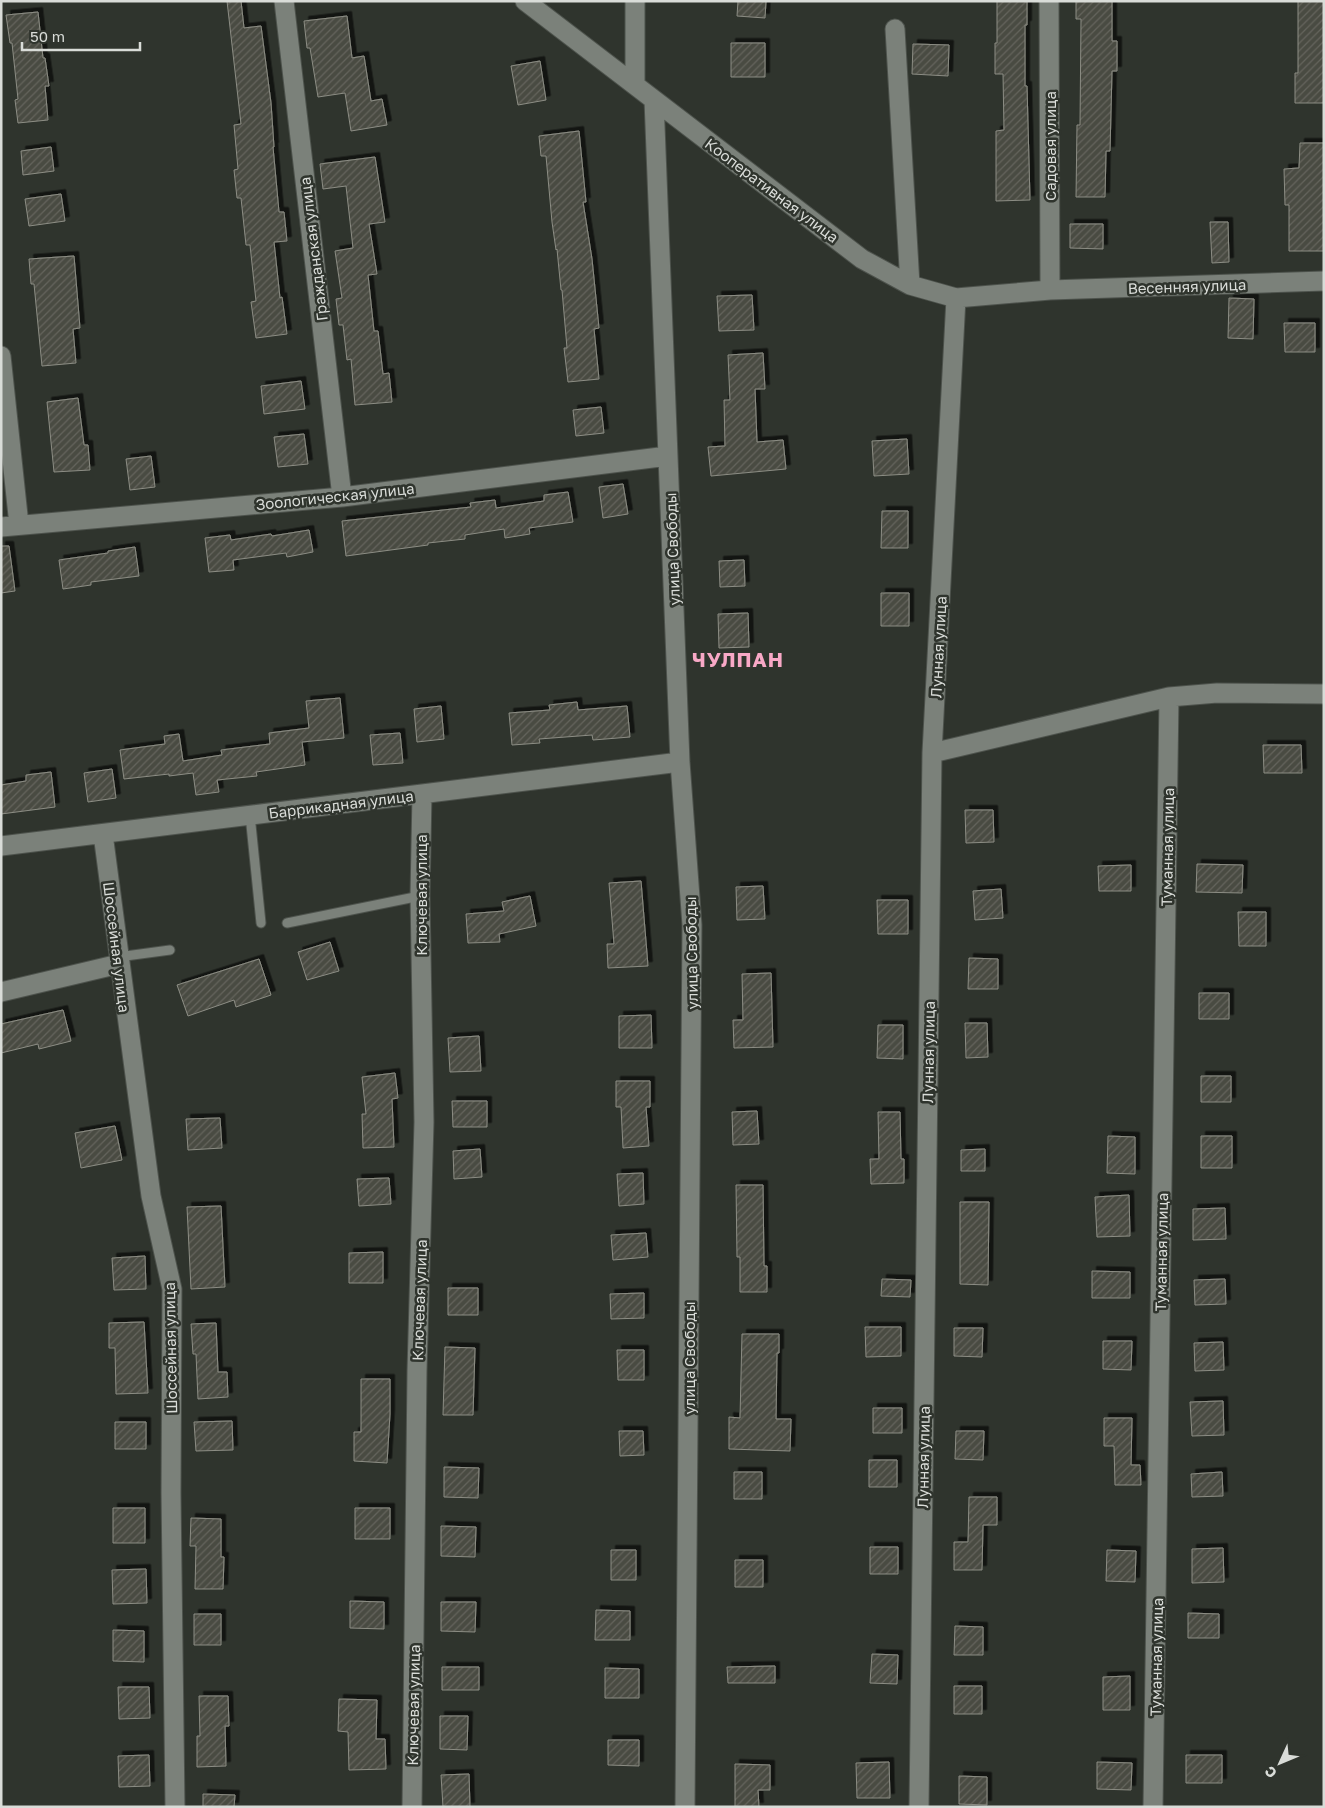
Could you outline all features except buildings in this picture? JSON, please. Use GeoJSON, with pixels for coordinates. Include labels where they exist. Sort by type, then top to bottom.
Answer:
{"type":"FeatureCollection","features":[{"type":"Feature","properties":{"kind":"street","name":"Гражданская улица"},"geometry":{"type":"LineString","coordinates":[[284,1],[342,496]]}},
{"type":"Feature","properties":{"kind":"street","name":"Кооперативная улица"},"geometry":{"type":"LineString","coordinates":[[525,1],[862,258],[910,285],[956,298],[1050,290]]}},
{"type":"Feature","properties":{"kind":"street"},"geometry":{"type":"LineString","coordinates":[[635,1],[635,85]]}},
{"type":"Feature","properties":{"kind":"street","name":"Садовая улица"},"geometry":{"type":"LineString","coordinates":[[1049,1],[1050,290]]}},
{"type":"Feature","properties":{"kind":"street"},"geometry":{"type":"LineString","coordinates":[[895,29],[910,285]]}},
{"type":"Feature","properties":{"kind":"street","name":"улица Свободы"},"geometry":{"type":"LineString","coordinates":[[654,100],[680,762],[692,925],[685,1807]]}},
{"type":"Feature","properties":{"kind":"street","name":"Весенняя улица"},"geometry":{"type":"LineString","coordinates":[[1050,290],[1324,281]]}},
{"type":"Feature","properties":{"kind":"street","name":"Лунная улица"},"geometry":{"type":"LineString","coordinates":[[919,1807],[932,753],[956,298]]}},
{"type":"Feature","properties":{"kind":"street"},"geometry":{"type":"LineString","coordinates":[[1,356],[10,526]]}},
{"type":"Feature","properties":{"kind":"street","name":"Зоологическая улица"},"geometry":{"type":"LineString","coordinates":[[10,526],[342,496],[668,456]]}},
{"type":"Feature","properties":{"kind":"street"},"geometry":{"type":"LineString","coordinates":[[932,753],[1170,697],[1217,693],[1324,694]]}},
{"type":"Feature","properties":{"kind":"street","name":"Туманная улица"},"geometry":{"type":"LineString","coordinates":[[1153,1807],[1170,697]]}},
{"type":"Feature","properties":{"kind":"street","name":"Баррикадная улица"},"geometry":{"type":"LineString","coordinates":[[1,846],[680,762]]}},
{"type":"Feature","properties":{"kind":"street","name":"Ключевая улица"},"geometry":{"type":"LineString","coordinates":[[412,1807],[417,1371],[424,1122],[420,896],[422,794]]}},
{"type":"Feature","properties":{"kind":"street","name":"Шоссейная улица"},"geometry":{"type":"LineString","coordinates":[[102,834],[151,1196],[172,1290],[171,1493],[175,1807]]}},
{"type":"Feature","properties":{"kind":"street"},"geometry":{"type":"LineString","coordinates":[[1,992],[118,960]]}},
{"type":"Feature","properties":{"kind":"lane"},"geometry":{"type":"LineString","coordinates":[[250,816],[261,923]]}},
{"type":"Feature","properties":{"kind":"lane"},"geometry":{"type":"LineString","coordinates":[[287,923],[420,896]]}},
{"type":"Feature","properties":{"kind":"lane"},"geometry":{"type":"LineString","coordinates":[[118,960],[170,950]]}},
{"type":"Feature","properties":{"kind":"district","name":"ЧУЛПАН"},"geometry":{"type":"Point","coordinates":[738,659]}}]}
